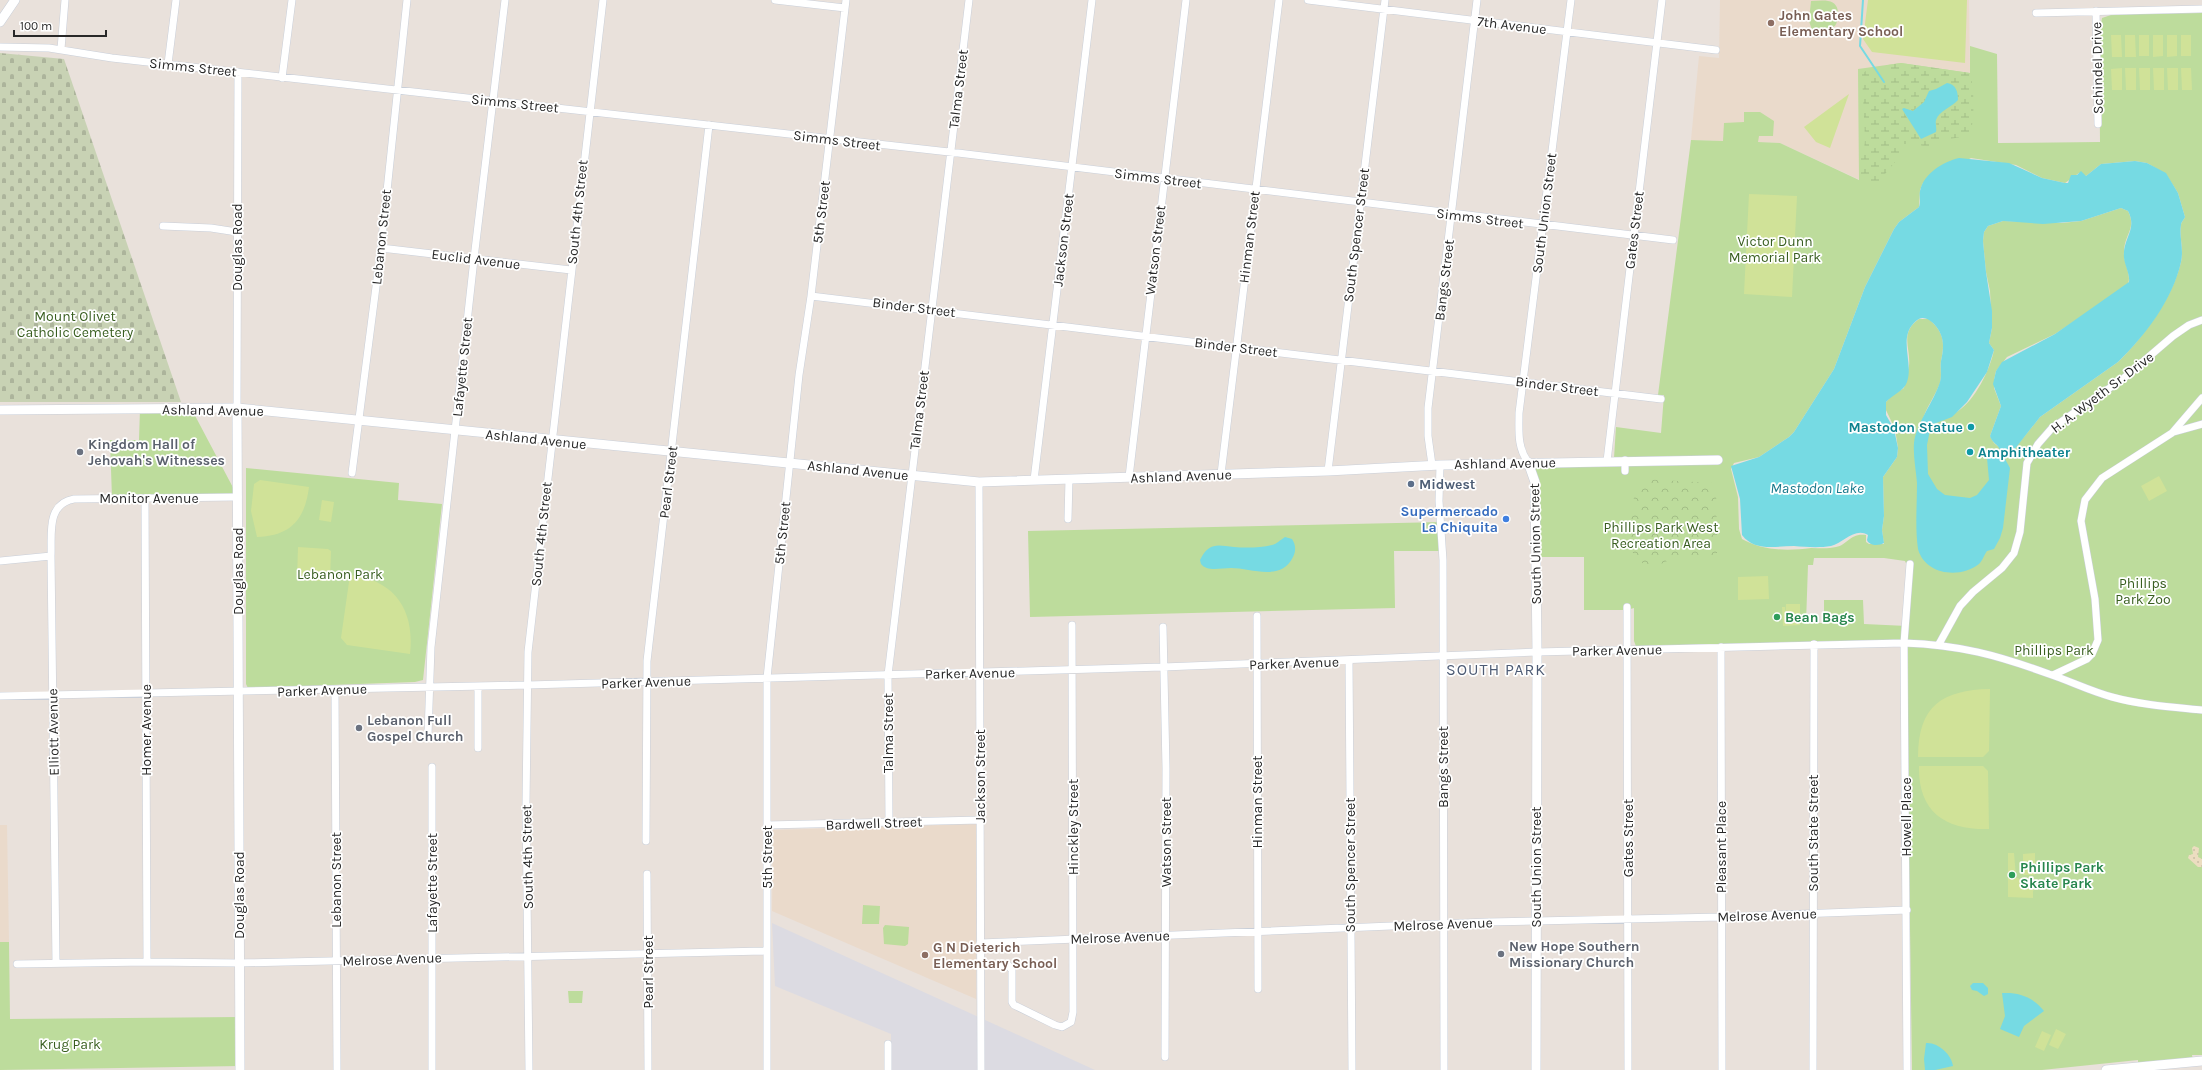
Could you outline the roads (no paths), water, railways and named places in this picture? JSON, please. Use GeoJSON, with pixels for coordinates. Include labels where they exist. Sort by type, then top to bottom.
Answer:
{"type":"FeatureCollection","features":[{"type":"Feature","properties":{"kind":"street"},"geometry":{"type":"LineString","coordinates":[[0,22],[15,0]]}},
{"type":"Feature","properties":{"kind":"street"},"geometry":{"type":"LineString","coordinates":[[61,49],[65,0]]}},
{"type":"Feature","properties":{"kind":"street"},"geometry":{"type":"LineString","coordinates":[[168,64],[176,0]]}},
{"type":"Feature","properties":{"kind":"street"},"geometry":{"type":"LineString","coordinates":[[282,78],[292,0]]}},
{"type":"Feature","properties":{"kind":"street","name":"Lebanon Street"},"geometry":{"type":"LineString","coordinates":[[352,473],[381,248],[407,0]]}},
{"type":"Feature","properties":{"kind":"street","name":"Lafayette Street"},"geometry":{"type":"LineString","coordinates":[[428,735],[428,688],[474,258],[505,0]]}},
{"type":"Feature","properties":{"kind":"street","name":"South 4th Street"},"geometry":{"type":"LineString","coordinates":[[529,1070],[529,955],[526,804],[528,652],[602,0]]}},
{"type":"Feature","properties":{"kind":"street"},"geometry":{"type":"LineString","coordinates":[[775,0],[845,8]]}},
{"type":"Feature","properties":{"kind":"street","name":"5th Street"},"geometry":{"type":"LineString","coordinates":[[767,1070],[767,678],[789,463],[811,296],[846,0]]}},
{"type":"Feature","properties":{"kind":"street","name":"Talma Street"},"geometry":{"type":"LineString","coordinates":[[889,822],[888,675],[931,309],[970,0]]}},
{"type":"Feature","properties":{"kind":"street","name":"Jackson Street"},"geometry":{"type":"LineString","coordinates":[[1034,480],[1092,0]]}},
{"type":"Feature","properties":{"kind":"street","name":"Watson Street"},"geometry":{"type":"LineString","coordinates":[[1129,477],[1163,179],[1186,0]]}},
{"type":"Feature","properties":{"kind":"street","name":"Hinman Street"},"geometry":{"type":"LineString","coordinates":[[1221,474],[1279,0]]}},
{"type":"Feature","properties":{"kind":"street","name":"7th Avenue"},"geometry":{"type":"LineString","coordinates":[[1308,0],[1716,50]]}},
{"type":"Feature","properties":{"kind":"street","name":"South Spencer Street"},"geometry":{"type":"LineString","coordinates":[[1328,471],[1340,360],[1385,0]]}},
{"type":"Feature","properties":{"kind":"street","name":"Bangs Street"},"geometry":{"type":"LineString","coordinates":[[1444,1070],[1443,560],[1436,465],[1427,422],[1477,0]]}},
{"type":"Feature","properties":{"kind":"street","name":"South Union Street"},"geometry":{"type":"LineString","coordinates":[[1536,1070],[1537,652],[1535,482],[1528,462],[1521,453],[1519,446],[1519,413],[1571,0]]}},
{"type":"Feature","properties":{"kind":"street","name":"Gates Street"},"geometry":{"type":"LineString","coordinates":[[1608,460],[1633,235],[1662,0]]}},
{"type":"Feature","properties":{"kind":"street"},"geometry":{"type":"LineString","coordinates":[[2036,12],[2202,9]]}},
{"type":"Feature","properties":{"kind":"street","name":"Schindel Drive"},"geometry":{"type":"LineString","coordinates":[[2096,11],[2098,124]]}},
{"type":"Feature","properties":{"kind":"street","name":"Simms Street"},"geometry":{"type":"LineString","coordinates":[[0,47],[61,49],[112,58],[1072,167],[1360,202],[1452,215],[1673,240]]}},
{"type":"Feature","properties":{"kind":"street","name":"Douglas Road"},"geometry":{"type":"LineString","coordinates":[[238,72],[237,408],[240,1070]]}},
{"type":"Feature","properties":{"kind":"street","name":"Pearl Street"},"geometry":{"type":"LineString","coordinates":[[646,841],[647,661],[709,125]]}},
{"type":"Feature","properties":{"kind":"street"},"geometry":{"type":"LineString","coordinates":[[163,226],[237,232]]}},
{"type":"Feature","properties":{"kind":"street","name":"Euclid Avenue"},"geometry":{"type":"LineString","coordinates":[[381,248],[571,270]]}},
{"type":"Feature","properties":{"kind":"street","name":"Binder Street"},"geometry":{"type":"LineString","coordinates":[[811,296],[931,309],[1661,399]]}},
{"type":"Feature","properties":{"kind":"street","name":"H. A. Wyeth Sr. Drive"},"geometry":{"type":"LineString","coordinates":[[1939,644],[1960,606],[2002,568],[2014,553],[2020,532],[2023,486],[2027,463],[2038,444],[2052,428],[2124,378],[2173,336],[2189,325],[2202,320]]}},
{"type":"Feature","properties":{"kind":"street"},"geometry":{"type":"LineString","coordinates":[[2172,433],[2202,398]]}},
{"type":"Feature","properties":{"kind":"street","name":"Ashland Avenue"},"geometry":{"type":"LineString","coordinates":[[0,410],[237,408],[979,482],[1328,471],[1528,462],[1718,460]]}},
{"type":"Feature","properties":{"kind":"street"},"geometry":{"type":"LineString","coordinates":[[2053,675],[2087,659],[2092,654],[2098,640],[2095,599],[2081,521],[2085,500],[2102,478],[2172,433],[2202,424]]}},
{"type":"Feature","properties":{"kind":"street"},"geometry":{"type":"LineString","coordinates":[[1625,460],[1625,471]]}},
{"type":"Feature","properties":{"kind":"street"},"geometry":{"type":"LineString","coordinates":[[1068,519],[1069,479]]}},
{"type":"Feature","properties":{"kind":"street","name":"Jackson Street"},"geometry":{"type":"LineString","coordinates":[[979,482],[981,1070]]}},
{"type":"Feature","properties":{"kind":"street","name":"Monitor Avenue"},"geometry":{"type":"LineString","coordinates":[[60,503],[74,498],[238,497]]}},
{"type":"Feature","properties":{"kind":"street","name":"Homer Avenue"},"geometry":{"type":"LineString","coordinates":[[145,498],[147,962]]}},
{"type":"Feature","properties":{"kind":"street","name":"Elliott Avenue"},"geometry":{"type":"LineString","coordinates":[[56,963],[51,556],[53,516],[60,503]]}},
{"type":"Feature","properties":{"kind":"street"},"geometry":{"type":"LineString","coordinates":[[0,561],[51,556]]}},
{"type":"Feature","properties":{"kind":"street","name":"Howell Place"},"geometry":{"type":"LineString","coordinates":[[1907,1070],[1904,643],[1910,564]]}},
{"type":"Feature","properties":{"kind":"street","name":"Gates Street"},"geometry":{"type":"LineString","coordinates":[[1627,607],[1628,1070]]}},
{"type":"Feature","properties":{"kind":"street","name":"Hinman Street"},"geometry":{"type":"LineString","coordinates":[[1257,616],[1258,989]]}},
{"type":"Feature","properties":{"kind":"street","name":"Hinckley Street"},"geometry":{"type":"LineString","coordinates":[[980,965],[1008,965],[1011,967],[1012,1002],[1014,1005],[1055,1026],[1065,1026],[1071,1022],[1073,1012],[1074,938],[1072,625]]}},
{"type":"Feature","properties":{"kind":"street","name":"Watson Street"},"geometry":{"type":"LineString","coordinates":[[1162,627],[1166,768],[1165,1057]]}},
{"type":"Feature","properties":{"kind":"street","name":"Parker Avenue"},"geometry":{"type":"LineString","coordinates":[[0,696],[428,688],[647,682],[1349,661],[1537,652],[1628,651],[1814,644],[1904,643],[1939,644],[1979,651],[2053,675],[2086,689],[2132,702],[2202,710]]}},
{"type":"Feature","properties":{"kind":"street","name":"South State Street"},"geometry":{"type":"LineString","coordinates":[[1813,1070],[1812,913],[1814,644]]}},
{"type":"Feature","properties":{"kind":"street","name":"Pleasant Place"},"geometry":{"type":"LineString","coordinates":[[1721,647],[1722,1070]]}},
{"type":"Feature","properties":{"kind":"street","name":"South Spencer Street"},"geometry":{"type":"LineString","coordinates":[[1349,661],[1352,1070]]}},
{"type":"Feature","properties":{"kind":"street"},"geometry":{"type":"LineString","coordinates":[[478,686],[478,748]]}},
{"type":"Feature","properties":{"kind":"street","name":"Lebanon Street"},"geometry":{"type":"LineString","coordinates":[[335,690],[337,1070]]}},
{"type":"Feature","properties":{"kind":"street","name":"Lafayette Street"},"geometry":{"type":"LineString","coordinates":[[432,767],[432,1070]]}},
{"type":"Feature","properties":{"kind":"street","name":"Bardwell Street"},"geometry":{"type":"LineString","coordinates":[[767,825],[981,820]]}},
{"type":"Feature","properties":{"kind":"street","name":"Pearl Street"},"geometry":{"type":"LineString","coordinates":[[647,874],[648,1070]]}},
{"type":"Feature","properties":{"kind":"street","name":"Melrose Avenue"},"geometry":{"type":"LineString","coordinates":[[980,942],[1443,924],[1628,918],[1721,917],[1906,910]]}},
{"type":"Feature","properties":{"kind":"street","name":"Melrose Avenue"},"geometry":{"type":"LineString","coordinates":[[17,964],[147,962],[239,963],[648,952],[767,951]]}},
{"type":"Feature","properties":{"kind":"street"},"geometry":{"type":"LineString","coordinates":[[888,1044],[888,1070]]}},
{"type":"Feature","properties":{"kind":"street"},"geometry":{"type":"LineString","coordinates":[[2106,1070],[2138,1069],[2202,1061]]}},
{"type":"Feature","properties":{"kind":"water"},"geometry":{"type":"Polygon","coordinates":[[[1947,83],[1953,85],[1956,89],[1958,100],[1938,117],[1936,120],[1936,132],[1921,139],[1902,109],[1904,108],[1913,111],[1924,102],[1929,91],[1947,83]]]}},
{"type":"Feature","properties":{"kind":"water","name":"Mastodon Lake"},"geometry":{"type":"Polygon","coordinates":[[[1959,158],[2009,163],[2042,178],[2065,183],[2068,183],[2071,175],[2077,175],[2081,171],[2086,176],[2101,164],[2135,161],[2147,163],[2166,173],[2178,193],[2185,217],[2181,223],[2181,262],[2172,290],[2148,329],[2118,362],[2040,417],[2014,450],[2006,453],[2005,459],[2010,468],[2003,528],[2000,538],[1994,549],[1987,551],[1982,561],[1971,569],[1953,573],[1935,569],[1922,558],[1918,549],[1916,525],[1917,483],[1914,443],[1918,428],[1940,382],[1943,351],[1942,337],[1938,328],[1925,318],[1918,319],[1910,327],[1908,334],[1907,350],[1909,374],[1907,382],[1901,390],[1886,402],[1886,415],[1894,429],[1898,448],[1897,457],[1883,477],[1884,516],[1882,530],[1884,543],[1877,545],[1872,544],[1867,540],[1868,535],[1858,533],[1849,536],[1836,544],[1826,547],[1766,547],[1753,544],[1742,535],[1740,499],[1731,466],[1759,457],[1794,432],[1834,369],[1865,287],[1894,229],[1899,222],[1919,207],[1922,185],[1930,174],[1941,165],[1959,158]],[[2121,208],[2081,221],[2043,224],[2003,221],[1988,226],[1984,232],[1983,241],[1986,272],[1992,311],[1992,328],[1989,343],[1994,350],[1987,372],[1967,402],[1952,417],[1931,425],[1927,445],[1928,474],[1937,489],[1945,495],[1970,498],[1977,495],[1989,480],[1987,458],[1997,456],[2000,450],[1990,436],[2001,406],[1993,384],[1996,371],[2002,362],[2055,334],[2129,282],[2129,276],[2124,258],[2125,245],[2131,229],[2131,218],[2128,211],[2121,208]]]}},
{"type":"Feature","properties":{"kind":"water"},"geometry":{"type":"Polygon","coordinates":[[[1285,537],[1292,539],[1295,550],[1288,565],[1281,569],[1265,572],[1231,568],[1210,569],[1201,564],[1200,560],[1203,554],[1210,547],[1218,545],[1243,548],[1263,547],[1277,543],[1285,537]]]}},
{"type":"Feature","properties":{"kind":"water"},"geometry":{"type":"Polygon","coordinates":[[[1973,983],[1983,983],[1988,988],[1988,994],[1984,996],[1977,991],[1972,990],[1970,986],[1973,983]]]}},
{"type":"Feature","properties":{"kind":"water"},"geometry":{"type":"Polygon","coordinates":[[[2002,993],[2014,993],[2025,996],[2035,1002],[2044,1011],[2024,1026],[2019,1037],[2000,1029],[2005,1016],[2002,993]]]}},
{"type":"Feature","properties":{"kind":"water"},"geometry":{"type":"Polygon","coordinates":[[[1926,1043],[1931,1043],[1944,1050],[1950,1058],[1953,1066],[1935,1070],[1925,1070],[1924,1059],[1926,1043]]]}},
{"type":"Feature","properties":{"kind":"waterway"},"geometry":{"type":"LineString","coordinates":[[1863,0],[1860,46],[1884,82]]}},
{"type":"Feature","properties":{"kind":"place","name":"John Gates Elementary School"},"geometry":{"type":"Point","coordinates":[1771,23]}},
{"type":"Feature","properties":{"kind":"place","name":"Mastodon Statue"},"geometry":{"type":"Point","coordinates":[1971,427]}},
{"type":"Feature","properties":{"kind":"place","name":"Kingdom Hall of Jehovah's Witnesses"},"geometry":{"type":"Point","coordinates":[80,452]}},
{"type":"Feature","properties":{"kind":"place","name":"Amphitheater"},"geometry":{"type":"Point","coordinates":[1970,452]}},
{"type":"Feature","properties":{"kind":"place","name":"Midwest"},"geometry":{"type":"Point","coordinates":[1411,484]}},
{"type":"Feature","properties":{"kind":"place","name":"Supermercado La Chiquita"},"geometry":{"type":"Point","coordinates":[1506,519]}},
{"type":"Feature","properties":{"kind":"place","name":"Bean Bags"},"geometry":{"type":"Point","coordinates":[1777,617]}},
{"type":"Feature","properties":{"kind":"place","name":"Lebanon Full Gospel Church"},"geometry":{"type":"Point","coordinates":[359,728]}},
{"type":"Feature","properties":{"kind":"place","name":"Phillips Park Skate Park"},"geometry":{"type":"Point","coordinates":[2012,875]}},
{"type":"Feature","properties":{"kind":"place","name":"New Hope Southern Missionary Church"},"geometry":{"type":"Point","coordinates":[1501,954]}},
{"type":"Feature","properties":{"kind":"place","name":"G N Dieterich Elementary School"},"geometry":{"type":"Point","coordinates":[925,955]}},
{"type":"Feature","properties":{"kind":"district","name":"SOUTH PARK"},"geometry":{"type":"Point","coordinates":[1496,669]}},
{"type":"Feature","properties":{"kind":"park label","name":"Victor Dunn Memorial Park"},"geometry":{"type":"Point","coordinates":[1775,250]}},
{"type":"Feature","properties":{"kind":"park label","name":"Mount Olivet Catholic Cemetery"},"geometry":{"type":"Point","coordinates":[75,324]}},
{"type":"Feature","properties":{"kind":"park label","name":"Phillips Park West Recreation Area"},"geometry":{"type":"Point","coordinates":[1661,536]}},
{"type":"Feature","properties":{"kind":"park label","name":"Lebanon Park"},"geometry":{"type":"Point","coordinates":[340,574]}},
{"type":"Feature","properties":{"kind":"park label","name":"Phillips Park Zoo"},"geometry":{"type":"Point","coordinates":[2143,592]}},
{"type":"Feature","properties":{"kind":"park label","name":"Phillips Park"},"geometry":{"type":"Point","coordinates":[2054,650]}},
{"type":"Feature","properties":{"kind":"park label","name":"Krug Park"},"geometry":{"type":"Point","coordinates":[70,1044]}}]}
